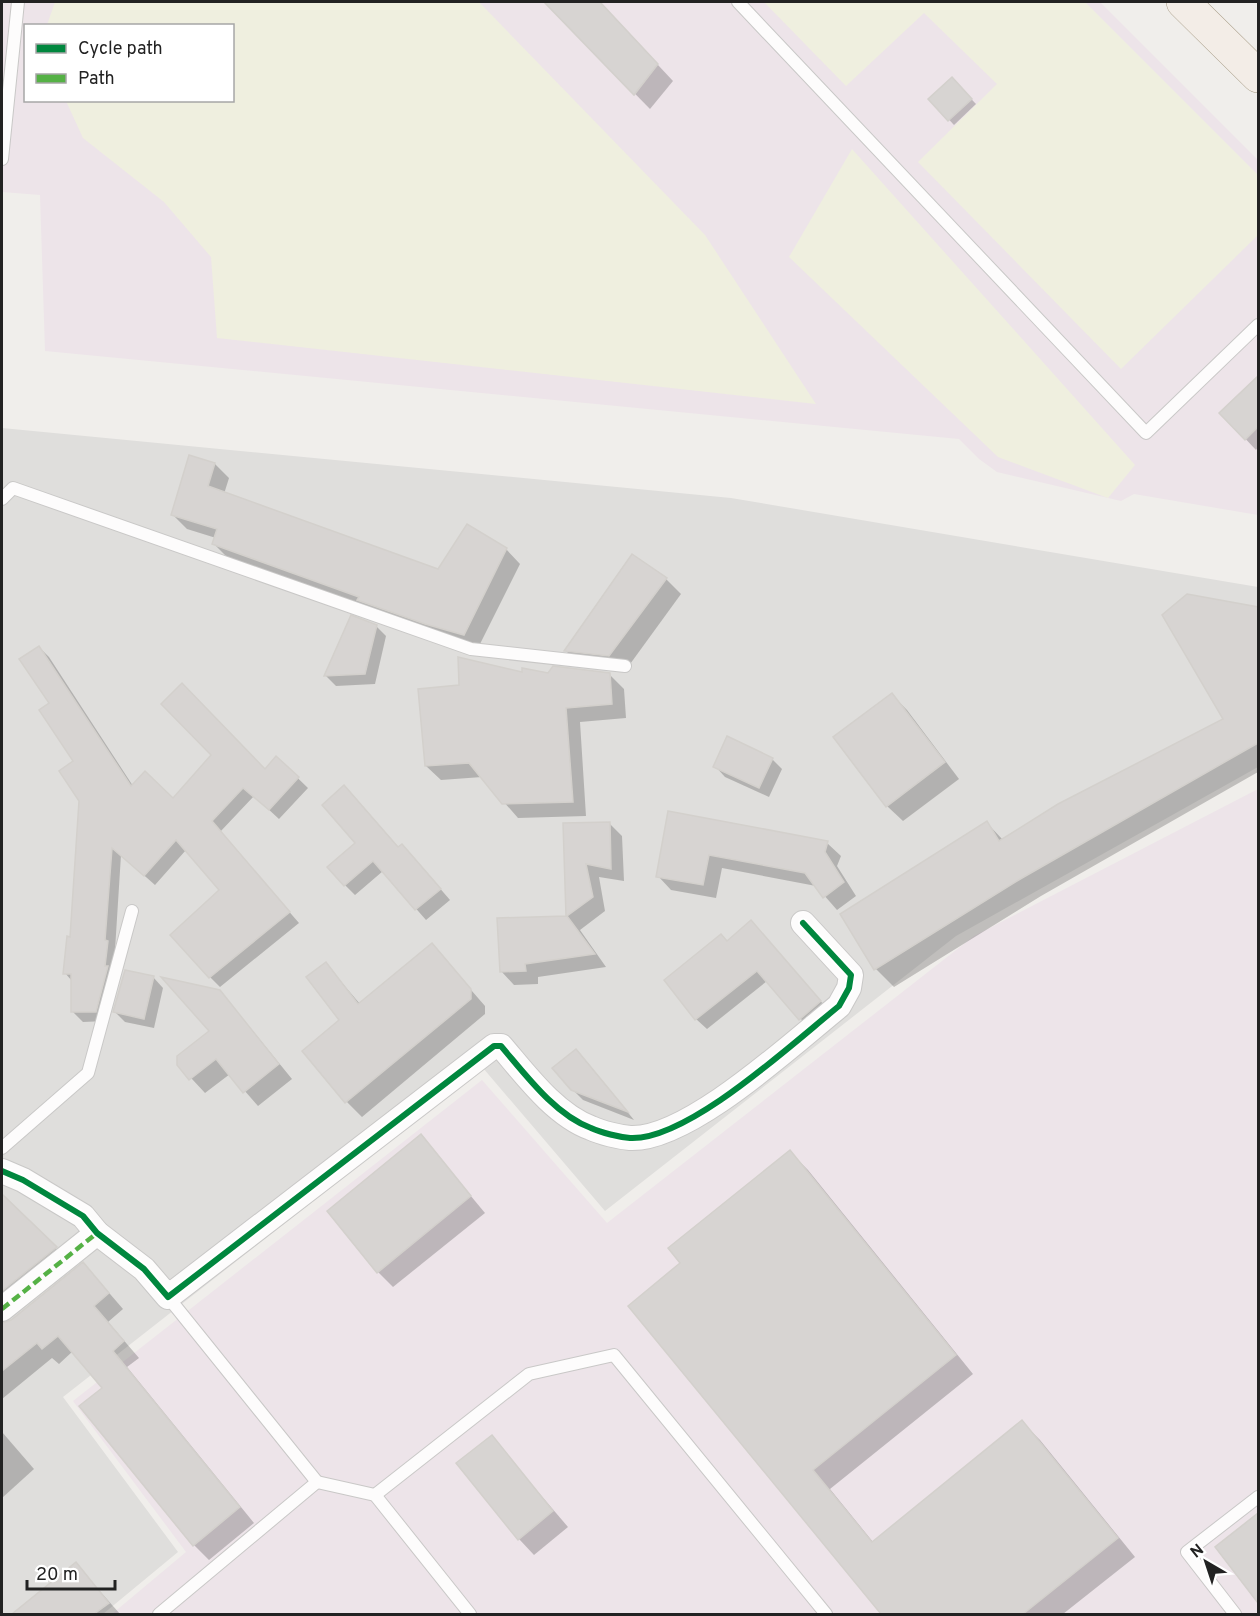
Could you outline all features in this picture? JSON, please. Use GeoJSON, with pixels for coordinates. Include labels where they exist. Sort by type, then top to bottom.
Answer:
{"type":"FeatureCollection","features":[{"type":"Feature","properties":{"kind":"main road"},"geometry":{"type":"LineString","coordinates":[[1184,2],[1258,76]]}},
{"type":"Feature","properties":{"kind":"street"},"geometry":{"type":"LineString","coordinates":[[2,1171],[23,1180],[83,1216],[97,1233],[144,1269],[168,1297],[494,1046],[501,1046],[547,1099],[589,1128],[632,1138],[676,1127],[713,1106],[840,1006],[849,988],[851,975],[803,923]]}},
{"type":"Feature","properties":{"kind":"street"},"geometry":{"type":"LineString","coordinates":[[2,1309],[97,1233]]}},
{"type":"Feature","properties":{"kind":"lane"},"geometry":{"type":"LineString","coordinates":[[2,159],[18,2]]}},
{"type":"Feature","properties":{"kind":"lane"},"geometry":{"type":"LineString","coordinates":[[738,2],[1146,433],[1258,325]]}},
{"type":"Feature","properties":{"kind":"lane"},"geometry":{"type":"LineString","coordinates":[[2,500],[13,488],[471,649],[625,666]]}},
{"type":"Feature","properties":{"kind":"lane"},"geometry":{"type":"LineString","coordinates":[[2,1148],[88,1074],[132,911]]}},
{"type":"Feature","properties":{"kind":"lane"},"geometry":{"type":"LineString","coordinates":[[168,1297],[317,1482],[375,1495],[470,1614]]}},
{"type":"Feature","properties":{"kind":"lane"},"geometry":{"type":"LineString","coordinates":[[375,1495],[529,1374],[614,1354],[826,1614]]}},
{"type":"Feature","properties":{"kind":"lane"},"geometry":{"type":"LineString","coordinates":[[159,1614],[317,1482]]}},
{"type":"Feature","properties":{"kind":"lane"},"geometry":{"type":"LineString","coordinates":[[1235,1614],[1187,1552],[1258,1497]]}},
{"type":"Feature","properties":{"kind":"shaded area"},"geometry":{"type":"Polygon","coordinates":[[[2,2],[1100,2],[1258,160],[1258,515],[1134,494],[1121,501],[997,472],[979,459],[959,439],[45,351],[40,195],[2,192],[2,2]]]}},
{"type":"Feature","properties":{"kind":"shaded area"},"geometry":{"type":"Polygon","coordinates":[[[2,428],[731,498],[1258,587],[1258,767],[956,936],[605,1211],[483,1068],[63,1397],[178,1552],[103,1614],[2,1614],[2,428]]]}},
{"type":"Feature","properties":{"kind":"shaded area"},"geometry":{"type":"Polygon","coordinates":[[[1258,789],[1258,1614],[112,1614],[186,1552],[73,1401],[482,1080],[607,1223],[974,936],[1258,789]]]}},
{"type":"Feature","properties":{"kind":"green space"},"geometry":{"type":"Polygon","coordinates":[[[55,2],[479,2],[705,235],[816,404],[217,338],[211,257],[164,202],[83,138],[66,102],[234,102],[234,24],[47,24],[55,2]]]}},
{"type":"Feature","properties":{"kind":"green space"},"geometry":{"type":"Polygon","coordinates":[[[764,2],[1085,2],[1258,175],[1258,235],[1121,369],[918,162],[997,84],[924,13],[846,86],[764,2]]]}},
{"type":"Feature","properties":{"kind":"green space"},"geometry":{"type":"Polygon","coordinates":[[[852,149],[1135,465],[1108,498],[998,457],[789,257],[852,149]]]}},
{"type":"Feature","properties":{"kind":"building"},"geometry":{"type":"Polygon","coordinates":[[[544,2],[600,2],[658,64],[634,95],[544,2]]]}},
{"type":"Feature","properties":{"kind":"building"},"geometry":{"type":"Polygon","coordinates":[[[952,77],[972,99],[948,121],[928,99],[952,77]]]}},
{"type":"Feature","properties":{"kind":"building"},"geometry":{"type":"Polygon","coordinates":[[[1258,376],[1258,427],[1245,440],[1219,413],[1258,376]]]}},
{"type":"Feature","properties":{"kind":"building"},"geometry":{"type":"Polygon","coordinates":[[[189,455],[215,463],[208,486],[438,569],[467,524],[507,548],[464,635],[425,624],[357,600],[359,597],[212,544],[217,529],[171,515],[189,455]]]}},
{"type":"Feature","properties":{"kind":"building"},"geometry":{"type":"Polygon","coordinates":[[[632,554],[667,578],[609,656],[564,651],[632,554]]]}},
{"type":"Feature","properties":{"kind":"building"},"geometry":{"type":"Polygon","coordinates":[[[1187,594],[1258,607],[1258,743],[1022,878],[874,970],[840,914],[987,821],[999,841],[1058,804],[1223,719],[1162,615],[1187,594]]]}},
{"type":"Feature","properties":{"kind":"building"},"geometry":{"type":"Polygon","coordinates":[[[351,615],[377,625],[365,674],[324,676],[351,615]]]}},
{"type":"Feature","properties":{"kind":"building"},"geometry":{"type":"Polygon","coordinates":[[[39,646],[131,786],[145,771],[173,798],[211,755],[161,704],[182,683],[265,769],[276,756],[299,777],[269,810],[243,788],[212,821],[290,912],[209,978],[170,935],[219,890],[176,840],[144,876],[112,848],[105,940],[108,941],[105,966],[108,966],[96,1012],[71,1012],[71,974],[63,974],[67,936],[70,937],[79,801],[59,771],[73,761],[39,710],[49,703],[19,659],[39,646]]]}},
{"type":"Feature","properties":{"kind":"building"},"geometry":{"type":"Polygon","coordinates":[[[458,657],[522,672],[522,668],[548,673],[553,666],[610,673],[612,704],[566,708],[573,802],[502,804],[469,763],[425,766],[418,689],[459,685],[458,657]]]}},
{"type":"Feature","properties":{"kind":"building"},"geometry":{"type":"Polygon","coordinates":[[[892,693],[945,762],[886,807],[833,737],[892,693]]]}},
{"type":"Feature","properties":{"kind":"building"},"geometry":{"type":"Polygon","coordinates":[[[727,736],[773,758],[759,788],[713,767],[727,736]]]}},
{"type":"Feature","properties":{"kind":"building"},"geometry":{"type":"Polygon","coordinates":[[[344,785],[398,847],[402,844],[441,889],[415,910],[373,861],[344,886],[327,867],[355,843],[322,805],[344,785]]]}},
{"type":"Feature","properties":{"kind":"building"},"geometry":{"type":"Polygon","coordinates":[[[668,811],[828,841],[825,852],[844,882],[823,898],[805,873],[709,855],[703,885],[656,877],[668,811]]]}},
{"type":"Feature","properties":{"kind":"building"},"geometry":{"type":"Polygon","coordinates":[[[610,822],[611,869],[586,864],[593,897],[567,916],[595,954],[525,964],[526,971],[500,972],[497,918],[566,916],[563,823],[610,822]]]}},
{"type":"Feature","properties":{"kind":"building"},"geometry":{"type":"Polygon","coordinates":[[[751,920],[821,1001],[799,1020],[757,971],[695,1020],[664,980],[721,934],[727,941],[751,920]]]}},
{"type":"Feature","properties":{"kind":"building"},"geometry":{"type":"Polygon","coordinates":[[[432,943],[471,989],[471,999],[345,1103],[302,1051],[339,1020],[306,977],[326,962],[358,1004],[432,943]]]}},
{"type":"Feature","properties":{"kind":"building"},"geometry":{"type":"Polygon","coordinates":[[[125,970],[154,976],[144,1019],[113,1012],[125,970]]]}},
{"type":"Feature","properties":{"kind":"building"},"geometry":{"type":"Polygon","coordinates":[[[161,977],[220,990],[279,1064],[243,1093],[216,1059],[189,1080],[177,1065],[177,1056],[209,1031],[161,977]]]}},
{"type":"Feature","properties":{"kind":"building"},"geometry":{"type":"Polygon","coordinates":[[[576,1049],[628,1112],[571,1090],[552,1068],[576,1049]]]}},
{"type":"Feature","properties":{"kind":"building"},"geometry":{"type":"Polygon","coordinates":[[[421,1134],[471,1196],[377,1273],[327,1211],[421,1134]]]}},
{"type":"Feature","properties":{"kind":"building"},"geometry":{"type":"Polygon","coordinates":[[[790,1150],[956,1355],[813,1470],[872,1542],[1022,1420],[1118,1538],[1023,1614],[881,1614],[628,1306],[680,1263],[668,1248],[790,1150]]]}},
{"type":"Feature","properties":{"kind":"building"},"geometry":{"type":"Polygon","coordinates":[[[2,1194],[57,1247],[2,1291],[2,1194]]]}},
{"type":"Feature","properties":{"kind":"building"},"geometry":{"type":"Polygon","coordinates":[[[83,1262],[109,1293],[94,1306],[124,1341],[113,1351],[240,1507],[193,1546],[79,1406],[102,1388],[58,1336],[42,1349],[37,1343],[2,1371],[2,1323],[11,1320],[83,1262]]]}},
{"type":"Feature","properties":{"kind":"building"},"geometry":{"type":"Polygon","coordinates":[[[492,1435],[553,1511],[518,1540],[456,1463],[492,1435]]]}},
{"type":"Feature","properties":{"kind":"building"},"geometry":{"type":"Polygon","coordinates":[[[1258,1513],[1258,1603],[1215,1547],[1258,1513]]]}},
{"type":"Feature","properties":{"kind":"building"},"geometry":{"type":"Polygon","coordinates":[[[76,1562],[109,1603],[94,1614],[12,1614],[76,1562]]]}},
{"type":"Feature","properties":{"kind":"marked path"},"geometry":{"type":"LineString","coordinates":[[2,1309],[97,1233]]}},
{"type":"Feature","properties":{"kind":"cycle path"},"geometry":{"type":"LineString","coordinates":[[2,1171],[23,1180],[83,1216],[97,1233],[144,1269],[168,1297],[494,1046],[501,1046],[542,1093],[565,1114],[605,1133],[630,1138],[654,1135],[681,1124],[710,1107],[739,1087],[839,1006],[849,988],[851,975],[803,923]]}}]}
